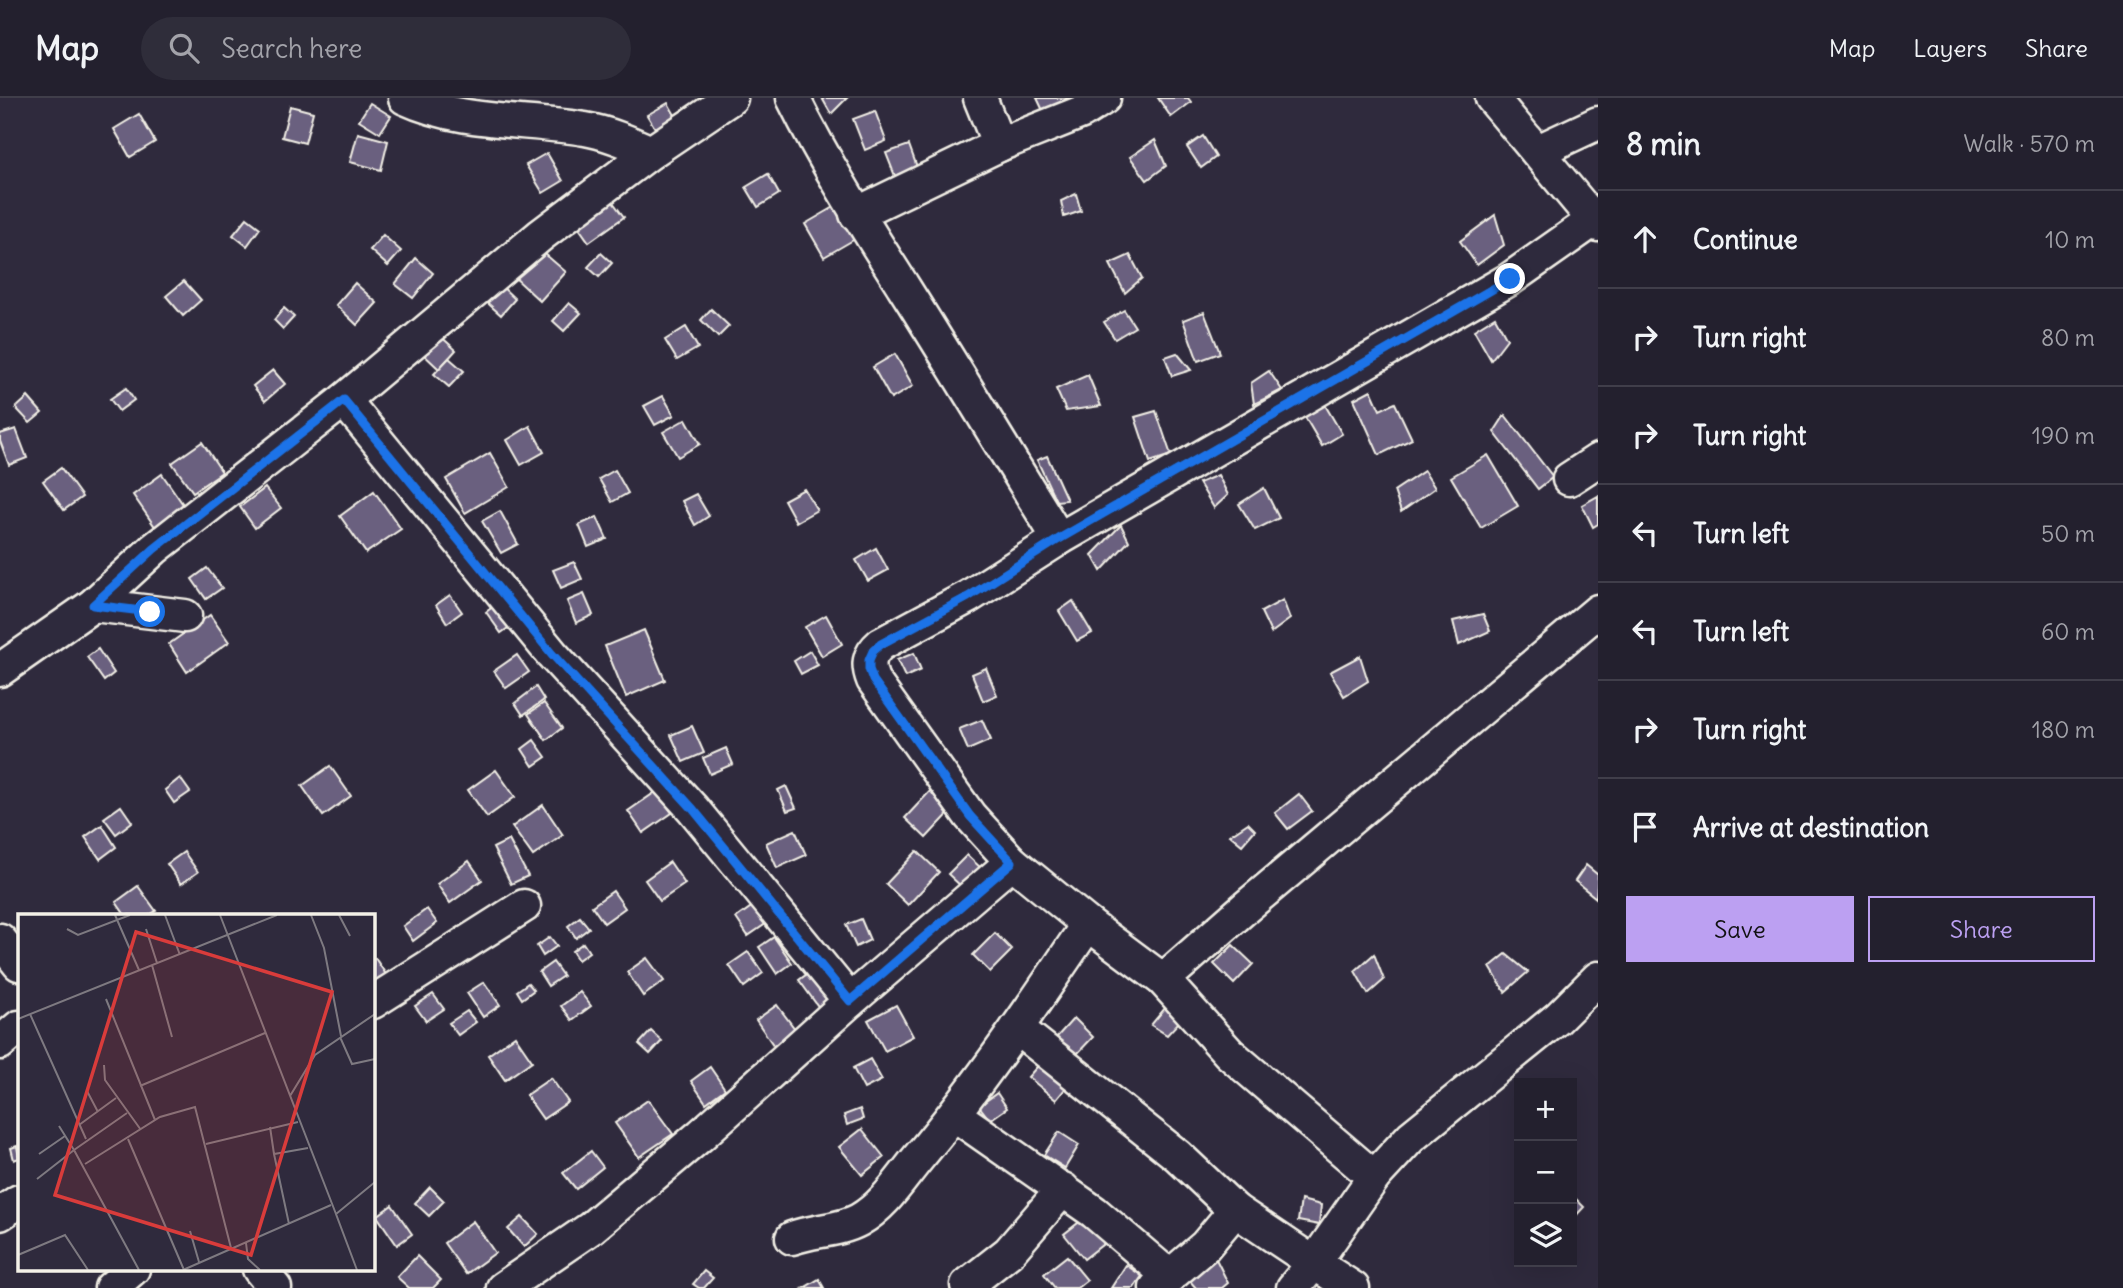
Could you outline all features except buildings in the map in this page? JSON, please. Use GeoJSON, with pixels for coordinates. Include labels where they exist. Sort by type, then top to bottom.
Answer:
{"type":"FeatureCollection","features":[{"type":"Feature","properties":{"kind":"street"},"geometry":{"type":"LineString","coordinates":[[405,98],[428,109],[478,118],[585,129],[616,136],[651,152]]}},
{"type":"Feature","properties":{"kind":"street"},"geometry":{"type":"LineString","coordinates":[[0,670],[93,605],[154,549],[344,400],[541,234],[651,152],[731,98]]}},
{"type":"Feature","properties":{"kind":"street"},"geometry":{"type":"LineString","coordinates":[[793,98],[856,214],[1059,539]]}},
{"type":"Feature","properties":{"kind":"street"},"geometry":{"type":"LineString","coordinates":[[980,98],[999,145]]}},
{"type":"Feature","properties":{"kind":"street"},"geometry":{"type":"LineString","coordinates":[[856,214],[999,145],[1082,113],[1104,98]]}},
{"type":"Feature","properties":{"kind":"street"},"geometry":{"type":"LineString","coordinates":[[1374,1177],[1229,1053],[1163,980],[1012,862],[970,816],[889,703],[873,680],[869,660],[873,651],[881,644],[968,597],[1059,539],[1510,279],[1596,223],[1492,98]]}},
{"type":"Feature","properties":{"kind":"street"},"geometry":{"type":"LineString","coordinates":[[1538,151],[1598,122]]}},
{"type":"Feature","properties":{"kind":"street"},"geometry":{"type":"LineString","coordinates":[[344,400],[552,654],[693,809],[850,1001]]}},
{"type":"Feature","properties":{"kind":"street"},"geometry":{"type":"LineString","coordinates":[[1569,479],[1598,460]]}},
{"type":"Feature","properties":{"kind":"street"},"geometry":{"type":"LineString","coordinates":[[93,605],[185,616]]}},
{"type":"Feature","properties":{"kind":"street"},"geometry":{"type":"LineString","coordinates":[[1163,980],[1598,611]]}},
{"type":"Feature","properties":{"kind":"street"},"geometry":{"type":"LineString","coordinates":[[503,1288],[591,1228],[1012,862]]}},
{"type":"Feature","properties":{"kind":"street"},"geometry":{"type":"LineString","coordinates":[[374,1001],[523,906]]}},
{"type":"Feature","properties":{"kind":"street"},"geometry":{"type":"LineString","coordinates":[[792,1238],[809,1232],[838,1228],[858,1221],[876,1209],[954,1115],[1088,924]]}},
{"type":"Feature","properties":{"kind":"street"},"geometry":{"type":"LineString","coordinates":[[0,940],[18,963]]}},
{"type":"Feature","properties":{"kind":"street"},"geometry":{"type":"LineString","coordinates":[[1293,1288],[1314,1263],[1374,1177],[1411,1137],[1558,1018],[1598,978]]}},
{"type":"Feature","properties":{"kind":"street"},"geometry":{"type":"LineString","coordinates":[[0,1043],[18,1028]]}},
{"type":"Feature","properties":{"kind":"street"},"geometry":{"type":"LineString","coordinates":[[1017,1028],[1178,1156],[1235,1210],[1353,1288]]}},
{"type":"Feature","properties":{"kind":"street"},"geometry":{"type":"LineString","coordinates":[[954,1115],[1094,1212],[1162,1282],[1205,1246],[1235,1210]]}},
{"type":"Feature","properties":{"kind":"street"},"geometry":{"type":"LineString","coordinates":[[967,1285],[1009,1252],[1063,1189]]}},
{"type":"Feature","properties":{"kind":"street"},"geometry":{"type":"LineString","coordinates":[[0,1214],[18,1201]]}},
{"type":"Feature","properties":{"kind":"street"},"geometry":{"type":"LineString","coordinates":[[111,1288],[131,1270]]}},
{"type":"Feature","properties":{"kind":"street"},"geometry":{"type":"LineString","coordinates":[[261,1270],[275,1288]]}},
{"type":"Feature","properties":{"kind":"route"},"geometry":{"type":"LineString","coordinates":[[150,612],[93,605],[154,549],[209,504],[344,400],[552,654],[693,809],[850,1001],[1012,862],[970,816],[873,680],[869,669],[873,651],[891,638],[968,597],[1059,539],[1510,279]]}}]}
